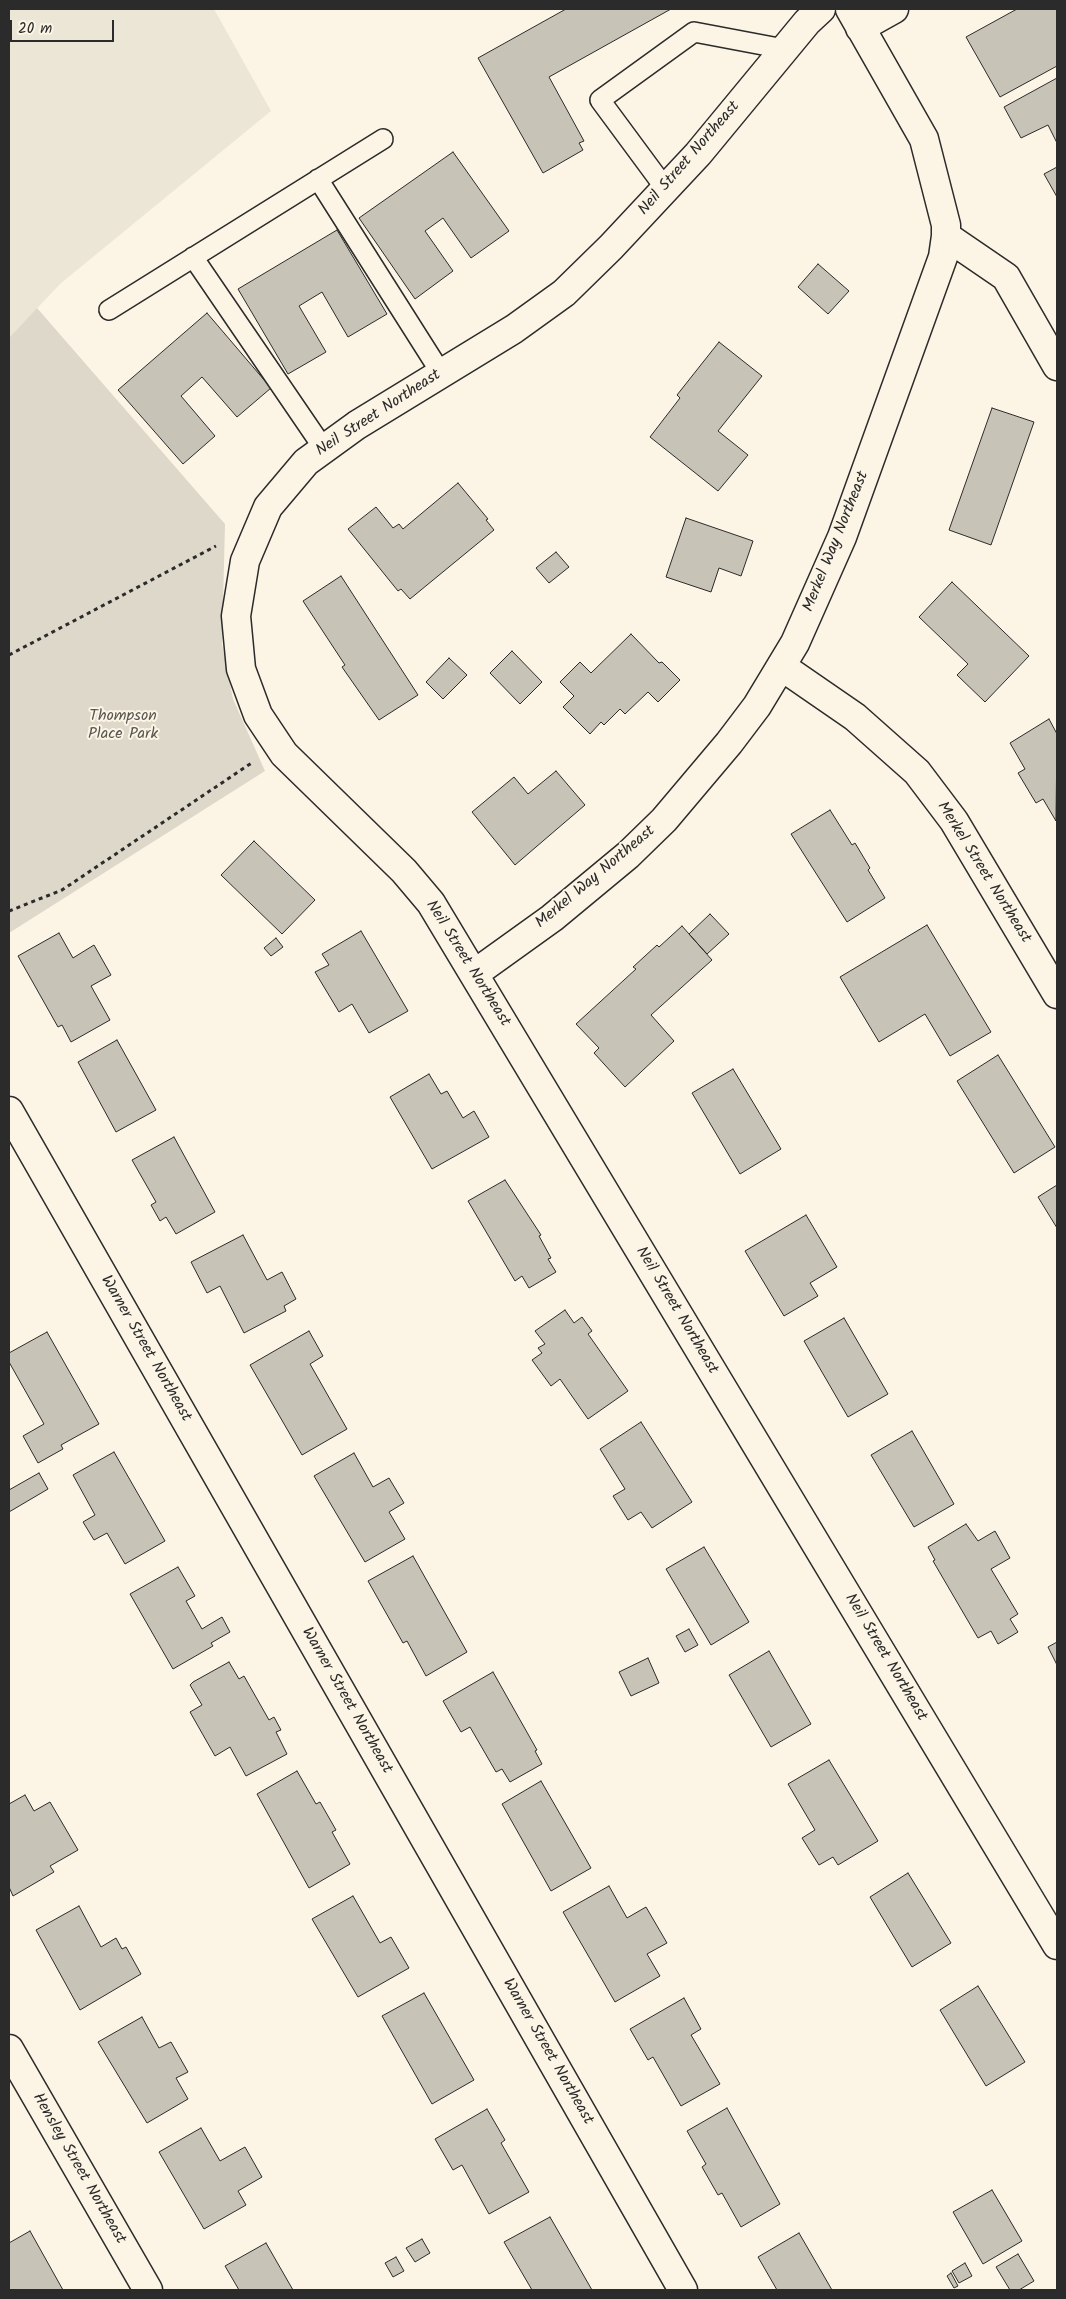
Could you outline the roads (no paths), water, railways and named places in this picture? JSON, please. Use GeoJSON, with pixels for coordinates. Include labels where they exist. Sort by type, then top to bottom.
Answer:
{"type":"FeatureCollection","features":[{"type":"Feature","properties":{"kind":"street","name":"Neil Street Northeast"},"geometry":{"type":"LineString","coordinates":[[821,9],[784,49],[698,154],[611,248],[564,292],[514,329],[357,425],[306,462],[268,507],[245,561],[236,616],[241,668],[258,715],[284,754],[404,872],[431,903],[1057,1945]]}},
{"type":"Feature","properties":{"kind":"street"},"geometry":{"type":"LineString","coordinates":[[855,18],[894,9]]}},
{"type":"Feature","properties":{"kind":"street","name":"Merkel Way Northeast"},"geometry":{"type":"LineString","coordinates":[[474,974],[559,912],[628,855],[664,820],[729,743],[757,706],[795,643],[842,537],[944,257],[946,236],[946,225],[924,139],[855,18]]}},
{"type":"Feature","properties":{"kind":"street"},"geometry":{"type":"LineString","coordinates":[[946,236],[1006,277],[1057,366]]}},
{"type":"Feature","properties":{"kind":"street","name":"Merkel Street Northeast"},"geometry":{"type":"LineString","coordinates":[[781,666],[855,717],[917,772],[954,821],[1057,994]]}},
{"type":"Feature","properties":{"kind":"street","name":"Warner Street Northeast"},"geometry":{"type":"LineString","coordinates":[[9,1111],[683,2290]]}},
{"type":"Feature","properties":{"kind":"street","name":"Hensley Street Northeast"},"geometry":{"type":"LineString","coordinates":[[9,2049],[148,2290]]}},
{"type":"Feature","properties":{"kind":"lane"},"geometry":{"type":"LineString","coordinates":[[665,188],[600,100],[694,32],[784,49]]}},
{"type":"Feature","properties":{"kind":"lane"},"geometry":{"type":"LineString","coordinates":[[108,310],[383,139]]}},
{"type":"Feature","properties":{"kind":"lane"},"geometry":{"type":"LineString","coordinates":[[318,179],[441,373]]}},
{"type":"Feature","properties":{"kind":"lane"},"geometry":{"type":"LineString","coordinates":[[192,257],[324,449]]}},
{"type":"Feature","properties":{"kind":"park label","name":"Thompson Place Park"},"geometry":{"type":"Point","coordinates":[123,726]}}]}
